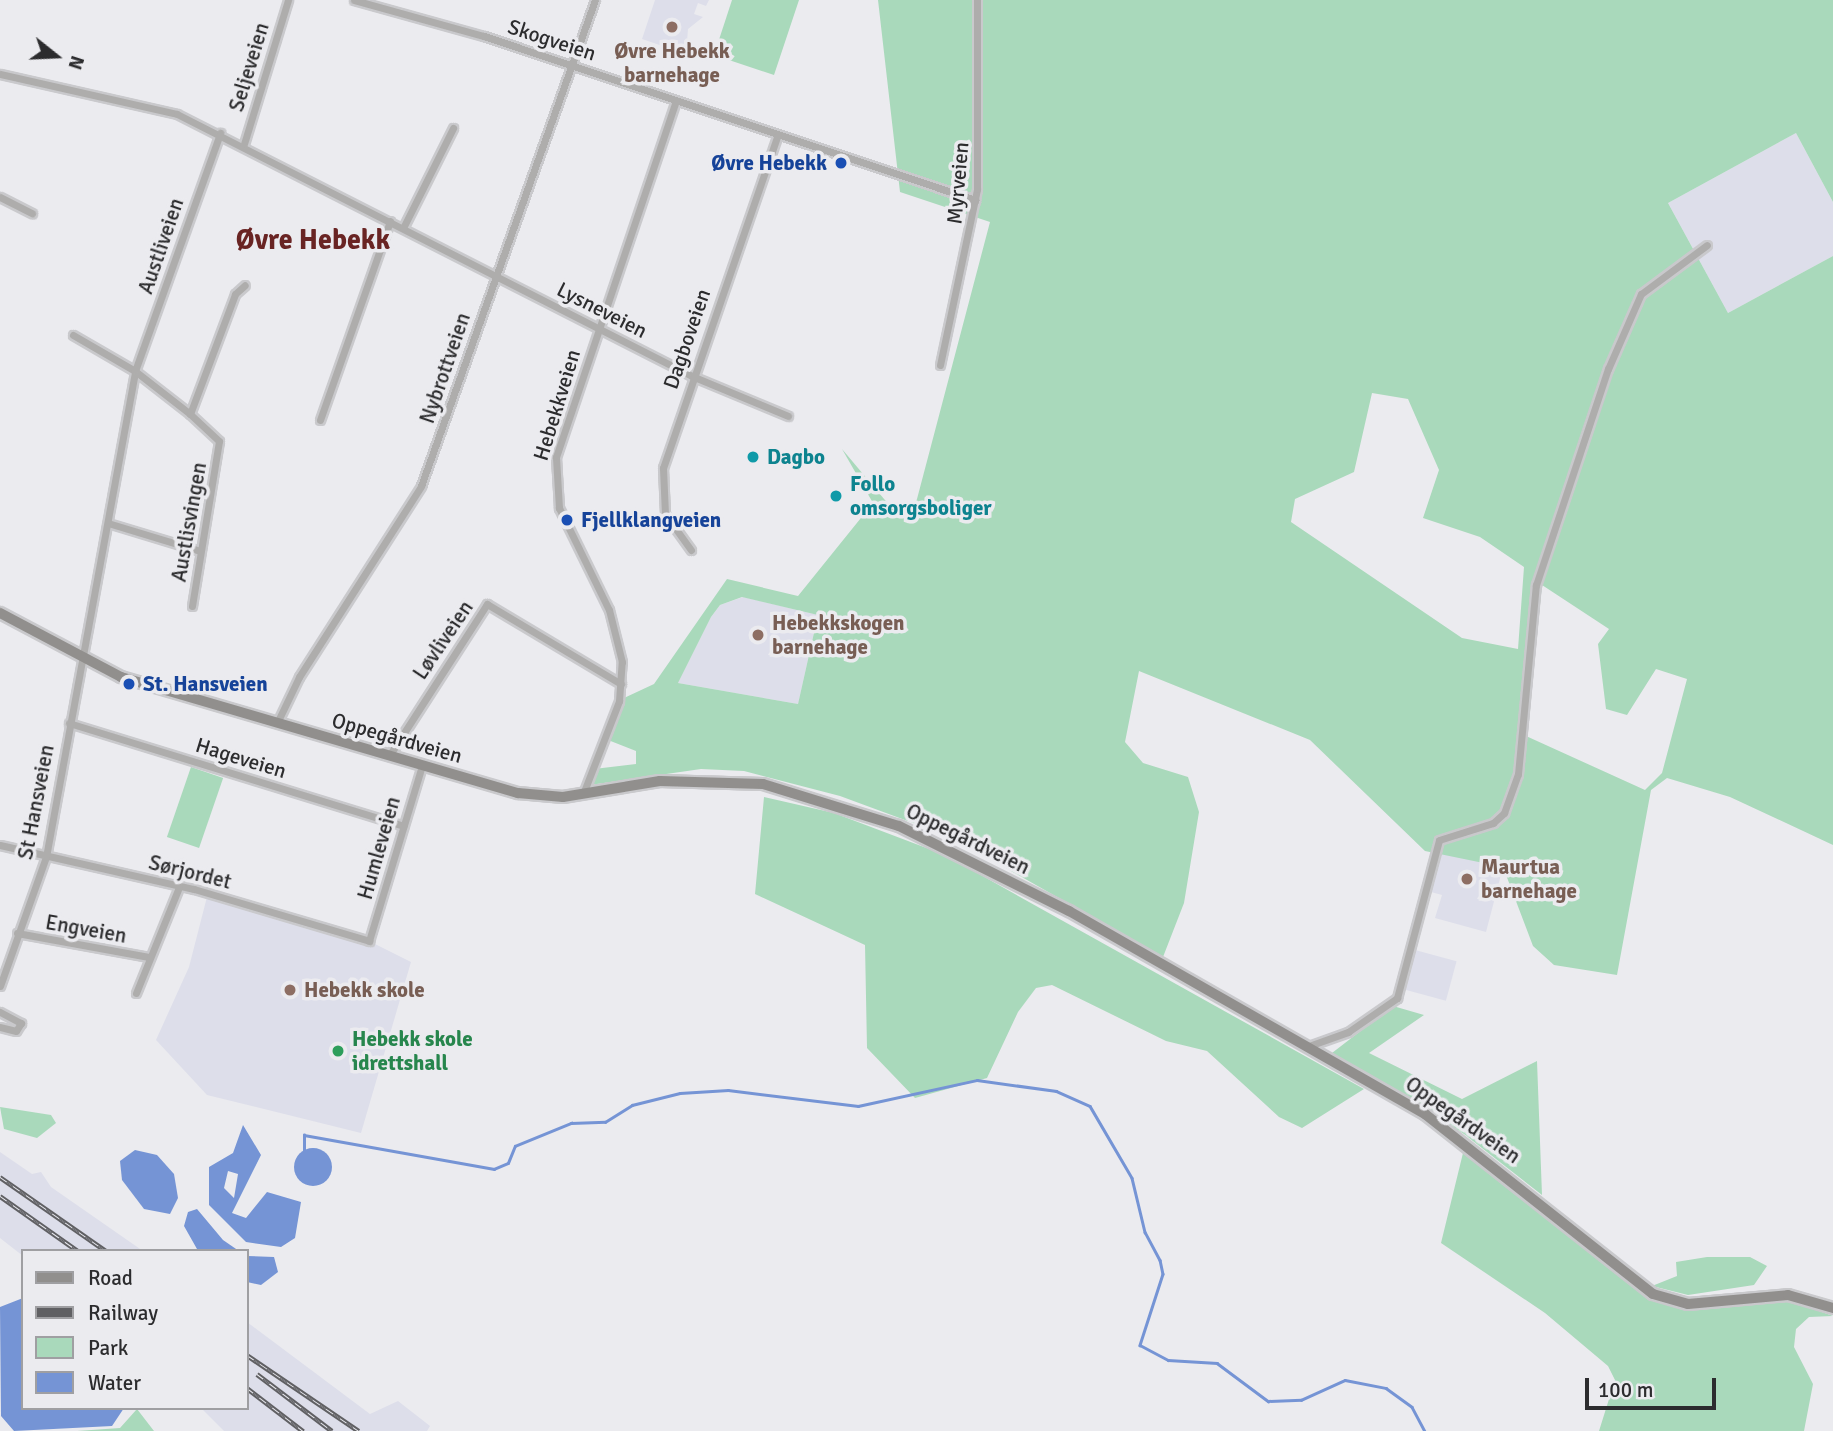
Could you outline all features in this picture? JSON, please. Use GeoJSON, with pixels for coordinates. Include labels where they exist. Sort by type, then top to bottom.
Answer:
{"type":"FeatureCollection","features":[{"type":"Feature","properties":{"kind":"main road","name":"Oppegårdveien"},"geometry":{"type":"LineString","coordinates":[[0,613],[82,661],[277,723],[526,795],[583,794],[702,780],[763,784],[837,804],[962,853],[1306,1047],[1465,1142],[1653,1294],[1688,1304],[1778,1294],[1833,1308]]}},
{"type":"Feature","properties":{"kind":"street","name":"Seljeveien"},"geometry":{"type":"LineString","coordinates":[[244,144],[288,0]]}},
{"type":"Feature","properties":{"kind":"street","name":"Skogveien"},"geometry":{"type":"LineString","coordinates":[[354,0],[572,64],[777,136],[975,200]]}},
{"type":"Feature","properties":{"kind":"street","name":"Nybrottveien"},"geometry":{"type":"LineString","coordinates":[[277,723],[299,677],[413,502],[595,0]]}},
{"type":"Feature","properties":{"kind":"street","name":"Myrveien"},"geometry":{"type":"LineString","coordinates":[[940,365],[975,200],[982,85],[977,0]]}},
{"type":"Feature","properties":{"kind":"street","name":"Lysneveien"},"geometry":{"type":"LineString","coordinates":[[0,74],[177,114],[244,144],[692,376],[788,416]]}},
{"type":"Feature","properties":{"kind":"street","name":"Hebekkveien"},"geometry":{"type":"LineString","coordinates":[[583,794],[621,684],[615,629],[562,516],[555,477],[559,447],[676,101]]}},
{"type":"Feature","properties":{"kind":"street"},"geometry":{"type":"LineString","coordinates":[[404,228],[453,128]]}},
{"type":"Feature","properties":{"kind":"street","name":"Austliveien"},"geometry":{"type":"LineString","coordinates":[[82,661],[135,371],[220,133]]}},
{"type":"Feature","properties":{"kind":"street","name":"Dagboveien"},"geometry":{"type":"LineString","coordinates":[[691,550],[671,529],[661,491],[692,376],[777,136]]}},
{"type":"Feature","properties":{"kind":"street"},"geometry":{"type":"LineString","coordinates":[[0,197],[32,213]]}},
{"type":"Feature","properties":{"kind":"street"},"geometry":{"type":"LineString","coordinates":[[320,419],[390,221]]}},
{"type":"Feature","properties":{"kind":"street"},"geometry":{"type":"LineString","coordinates":[[1306,1047],[1348,1032],[1397,998],[1440,840],[1493,823],[1504,813],[1518,774],[1539,574],[1608,369],[1642,294],[1707,245]]}},
{"type":"Feature","properties":{"kind":"street"},"geometry":{"type":"LineString","coordinates":[[190,414],[235,295],[245,285]]}},
{"type":"Feature","properties":{"kind":"street"},"geometry":{"type":"LineString","coordinates":[[73,335],[135,371]]}},
{"type":"Feature","properties":{"kind":"street","name":"Austlisvingen"},"geometry":{"type":"LineString","coordinates":[[135,371],[190,414],[219,441],[192,606]]}},
{"type":"Feature","properties":{"kind":"street"},"geometry":{"type":"LineString","coordinates":[[108,523],[200,551]]}},
{"type":"Feature","properties":{"kind":"street","name":"Løvliveien"},"geometry":{"type":"LineString","coordinates":[[389,756],[487,604],[621,684]]}},
{"type":"Feature","properties":{"kind":"street","name":"St Hansveien"},"geometry":{"type":"LineString","coordinates":[[0,986],[46,857],[82,661]]}},
{"type":"Feature","properties":{"kind":"street","name":"Hageveien"},"geometry":{"type":"LineString","coordinates":[[69,723],[403,826]]}},
{"type":"Feature","properties":{"kind":"street","name":"Humleveien"},"geometry":{"type":"LineString","coordinates":[[369,940],[422,765]]}},
{"type":"Feature","properties":{"kind":"street","name":"Sørjordet"},"geometry":{"type":"LineString","coordinates":[[0,845],[179,887],[369,940]]}},
{"type":"Feature","properties":{"kind":"street","name":"Engveien"},"geometry":{"type":"LineString","coordinates":[[136,993],[179,887]]}},
{"type":"Feature","properties":{"kind":"street","name":"Engveien"},"geometry":{"type":"LineString","coordinates":[[17,933],[149,957]]}},
{"type":"Feature","properties":{"kind":"street"},"geometry":{"type":"LineString","coordinates":[[0,1012],[22,1023],[16,1031],[0,1027]]}},
{"type":"Feature","properties":{"kind":"shaded area","name":"Øvre Hebekk barnehage"},"geometry":{"type":"Polygon","coordinates":[[[655,0],[709,0],[706,6],[698,3],[694,14],[703,17],[688,29],[686,54],[642,39],[655,0]]]}},
{"type":"Feature","properties":{"kind":"shaded area"},"geometry":{"type":"Polygon","coordinates":[[[1796,133],[1833,202],[1833,256],[1728,313],[1668,203],[1796,133]]]}},
{"type":"Feature","properties":{"kind":"shaded area","name":"Hebekkskogen barnehage"},"geometry":{"type":"Polygon","coordinates":[[[743,597],[818,615],[798,704],[678,683],[711,617],[720,605],[743,597]]]}},
{"type":"Feature","properties":{"kind":"shaded area","name":"Maurtua barnehage"},"geometry":{"type":"Polygon","coordinates":[[[1443,850],[1503,867],[1486,932],[1435,918],[1442,895],[1431,892],[1443,850]]]}},
{"type":"Feature","properties":{"kind":"shaded area","name":"Hebekk skole"},"geometry":{"type":"Polygon","coordinates":[[[208,893],[369,941],[411,962],[361,1133],[207,1095],[156,1040],[189,967],[208,893]]]}},
{"type":"Feature","properties":{"kind":"shaded area","name":"Maurtua barnehage"},"geometry":{"type":"Polygon","coordinates":[[[1415,950],[1457,961],[1446,1001],[1404,990],[1415,950]]]}},
{"type":"Feature","properties":{"kind":"shaded area"},"geometry":{"type":"Polygon","coordinates":[[[0,1152],[32,1174],[41,1172],[51,1187],[140,1249],[21,1249],[21,1254],[0,1238],[0,1152]]]}},
{"type":"Feature","properties":{"kind":"shaded area"},"geometry":{"type":"Polygon","coordinates":[[[248,1323],[370,1414],[398,1401],[430,1426],[427,1431],[224,1431],[203,1410],[248,1410],[248,1323]]]}},
{"type":"Feature","properties":{"kind":"green space"},"geometry":{"type":"Polygon","coordinates":[[[732,0],[799,0],[774,75],[714,55],[732,0]]]}},
{"type":"Feature","properties":{"kind":"green space"},"geometry":{"type":"Polygon","coordinates":[[[878,0],[1833,0],[1833,202],[1796,133],[1668,203],[1728,313],[1833,256],[1833,845],[1730,797],[1667,778],[1651,790],[1617,975],[1554,965],[1533,946],[1503,867],[1425,851],[1310,740],[1139,671],[1125,742],[1143,763],[1188,777],[1199,812],[1184,903],[1163,957],[951,837],[840,796],[744,771],[701,769],[590,785],[594,769],[636,764],[636,751],[608,740],[624,698],[654,684],[727,579],[798,596],[873,503],[842,449],[895,512],[912,512],[990,222],[900,192],[878,0]],[[1372,393],[1354,472],[1295,499],[1291,522],[1462,638],[1518,649],[1524,567],[1480,537],[1423,518],[1439,470],[1408,399],[1372,393]],[[1542,585],[1526,736],[1645,790],[1662,773],[1687,679],[1656,669],[1627,715],[1606,709],[1598,644],[1609,629],[1542,585]],[[742,597],[720,605],[711,617],[678,683],[798,704],[818,615],[742,597]]]}},
{"type":"Feature","properties":{"kind":"green space"},"geometry":{"type":"Polygon","coordinates":[[[191,767],[223,778],[199,848],[167,837],[191,767]]]}},
{"type":"Feature","properties":{"kind":"green space"},"geometry":{"type":"Polygon","coordinates":[[[764,797],[834,813],[945,855],[1364,1089],[1302,1128],[1279,1117],[1207,1051],[1166,1041],[1052,985],[1036,988],[1018,1012],[987,1078],[915,1098],[867,1048],[865,945],[755,894],[764,797]]]}},
{"type":"Feature","properties":{"kind":"green space"},"geometry":{"type":"Polygon","coordinates":[[[1393,1006],[1424,1015],[1369,1053],[1462,1099],[1537,1061],[1542,1195],[1464,1134],[1332,1053],[1393,1006]]]}},
{"type":"Feature","properties":{"kind":"green space"},"geometry":{"type":"Polygon","coordinates":[[[0,1107],[51,1115],[56,1123],[37,1138],[4,1129],[0,1107]]]}},
{"type":"Feature","properties":{"kind":"green space"},"geometry":{"type":"Polygon","coordinates":[[[1463,1153],[1481,1158],[1659,1302],[1789,1300],[1833,1316],[1809,1317],[1796,1329],[1794,1347],[1813,1384],[1804,1431],[1599,1431],[1615,1380],[1608,1366],[1545,1313],[1441,1243],[1463,1153]]]}},
{"type":"Feature","properties":{"kind":"green space"},"geometry":{"type":"Polygon","coordinates":[[[1707,1257],[1750,1257],[1767,1266],[1754,1285],[1688,1295],[1652,1286],[1677,1276],[1676,1262],[1707,1257]]]}},
{"type":"Feature","properties":{"kind":"green space"},"geometry":{"type":"Polygon","coordinates":[[[138,1410],[154,1431],[77,1431],[120,1428],[138,1410]]]}},
{"type":"Feature","properties":{"kind":"water"},"geometry":{"type":"Polygon","coordinates":[[[243,1125],[261,1155],[232,1213],[246,1218],[267,1192],[301,1202],[295,1238],[281,1247],[246,1242],[209,1205],[209,1167],[233,1153],[243,1125]],[[228,1171],[224,1188],[234,1198],[238,1174],[228,1171]]]}},
{"type":"Feature","properties":{"kind":"water"},"geometry":{"type":"Polygon","coordinates":[[[313,1148],[327,1153],[332,1167],[327,1181],[313,1186],[299,1181],[294,1167],[299,1153],[313,1148]]]}},
{"type":"Feature","properties":{"kind":"water"},"geometry":{"type":"Polygon","coordinates":[[[135,1150],[157,1155],[174,1174],[178,1198],[170,1214],[144,1209],[122,1180],[120,1161],[135,1150]]]}},
{"type":"Feature","properties":{"kind":"water"},"geometry":{"type":"Polygon","coordinates":[[[197,1209],[223,1240],[236,1249],[197,1249],[184,1226],[188,1212],[197,1209]]]}},
{"type":"Feature","properties":{"kind":"water"},"geometry":{"type":"Polygon","coordinates":[[[248,1256],[274,1257],[278,1272],[261,1285],[248,1282],[248,1256]]]}},
{"type":"Feature","properties":{"kind":"water"},"geometry":{"type":"Polygon","coordinates":[[[21,1299],[21,1410],[123,1410],[112,1426],[14,1431],[1,1416],[0,1307],[21,1299]]]}},
{"type":"Feature","properties":{"kind":"waterway"},"geometry":{"type":"LineString","coordinates":[[304,1151],[304,1135],[494,1169],[508,1163],[515,1146],[571,1123],[605,1122],[632,1105],[680,1093],[728,1090],[858,1106],[977,1080],[1056,1091],[1090,1106],[1132,1178],[1145,1232],[1160,1260],[1163,1274],[1140,1345],[1168,1360],[1217,1363],[1268,1401],[1301,1400],[1345,1380],[1386,1388],[1412,1407],[1425,1431]]}},
{"type":"Feature","properties":{"kind":"railway"},"geometry":{"type":"LineString","coordinates":[[0,1177],[103,1249]]}},
{"type":"Feature","properties":{"kind":"railway"},"geometry":{"type":"LineString","coordinates":[[0,1196],[75,1249]]}},
{"type":"Feature","properties":{"kind":"railway"},"geometry":{"type":"LineString","coordinates":[[248,1356],[359,1431]]}},
{"type":"Feature","properties":{"kind":"railway"},"geometry":{"type":"LineString","coordinates":[[257,1374],[332,1431]]}},
{"type":"Feature","properties":{"kind":"railway"},"geometry":{"type":"LineString","coordinates":[[248,1389],[303,1431]]}},
{"type":"Feature","properties":{"kind":"place","name":"Øvre Hebekk barnehage"},"geometry":{"type":"Point","coordinates":[672,27]}},
{"type":"Feature","properties":{"kind":"place","name":"Øvre Hebekk"},"geometry":{"type":"Point","coordinates":[841,163]}},
{"type":"Feature","properties":{"kind":"place","name":"Dagbo"},"geometry":{"type":"Point","coordinates":[753,457]}},
{"type":"Feature","properties":{"kind":"place","name":"Follo omsorgsboliger"},"geometry":{"type":"Point","coordinates":[836,496]}},
{"type":"Feature","properties":{"kind":"place","name":"Fjellklangveien"},"geometry":{"type":"Point","coordinates":[567,520]}},
{"type":"Feature","properties":{"kind":"place","name":"Hebekkskogen barnehage"},"geometry":{"type":"Point","coordinates":[758,635]}},
{"type":"Feature","properties":{"kind":"place","name":"St. Hansveien"},"geometry":{"type":"Point","coordinates":[129,684]}},
{"type":"Feature","properties":{"kind":"place","name":"Maurtua barnehage"},"geometry":{"type":"Point","coordinates":[1467,879]}},
{"type":"Feature","properties":{"kind":"place","name":"Hebekk skole"},"geometry":{"type":"Point","coordinates":[290,990]}},
{"type":"Feature","properties":{"kind":"place","name":"Hebekk skole idrettshall"},"geometry":{"type":"Point","coordinates":[338,1051]}},
{"type":"Feature","properties":{"kind":"district","name":"Øvre Hebekk"},"geometry":{"type":"Point","coordinates":[313,240]}}]}
